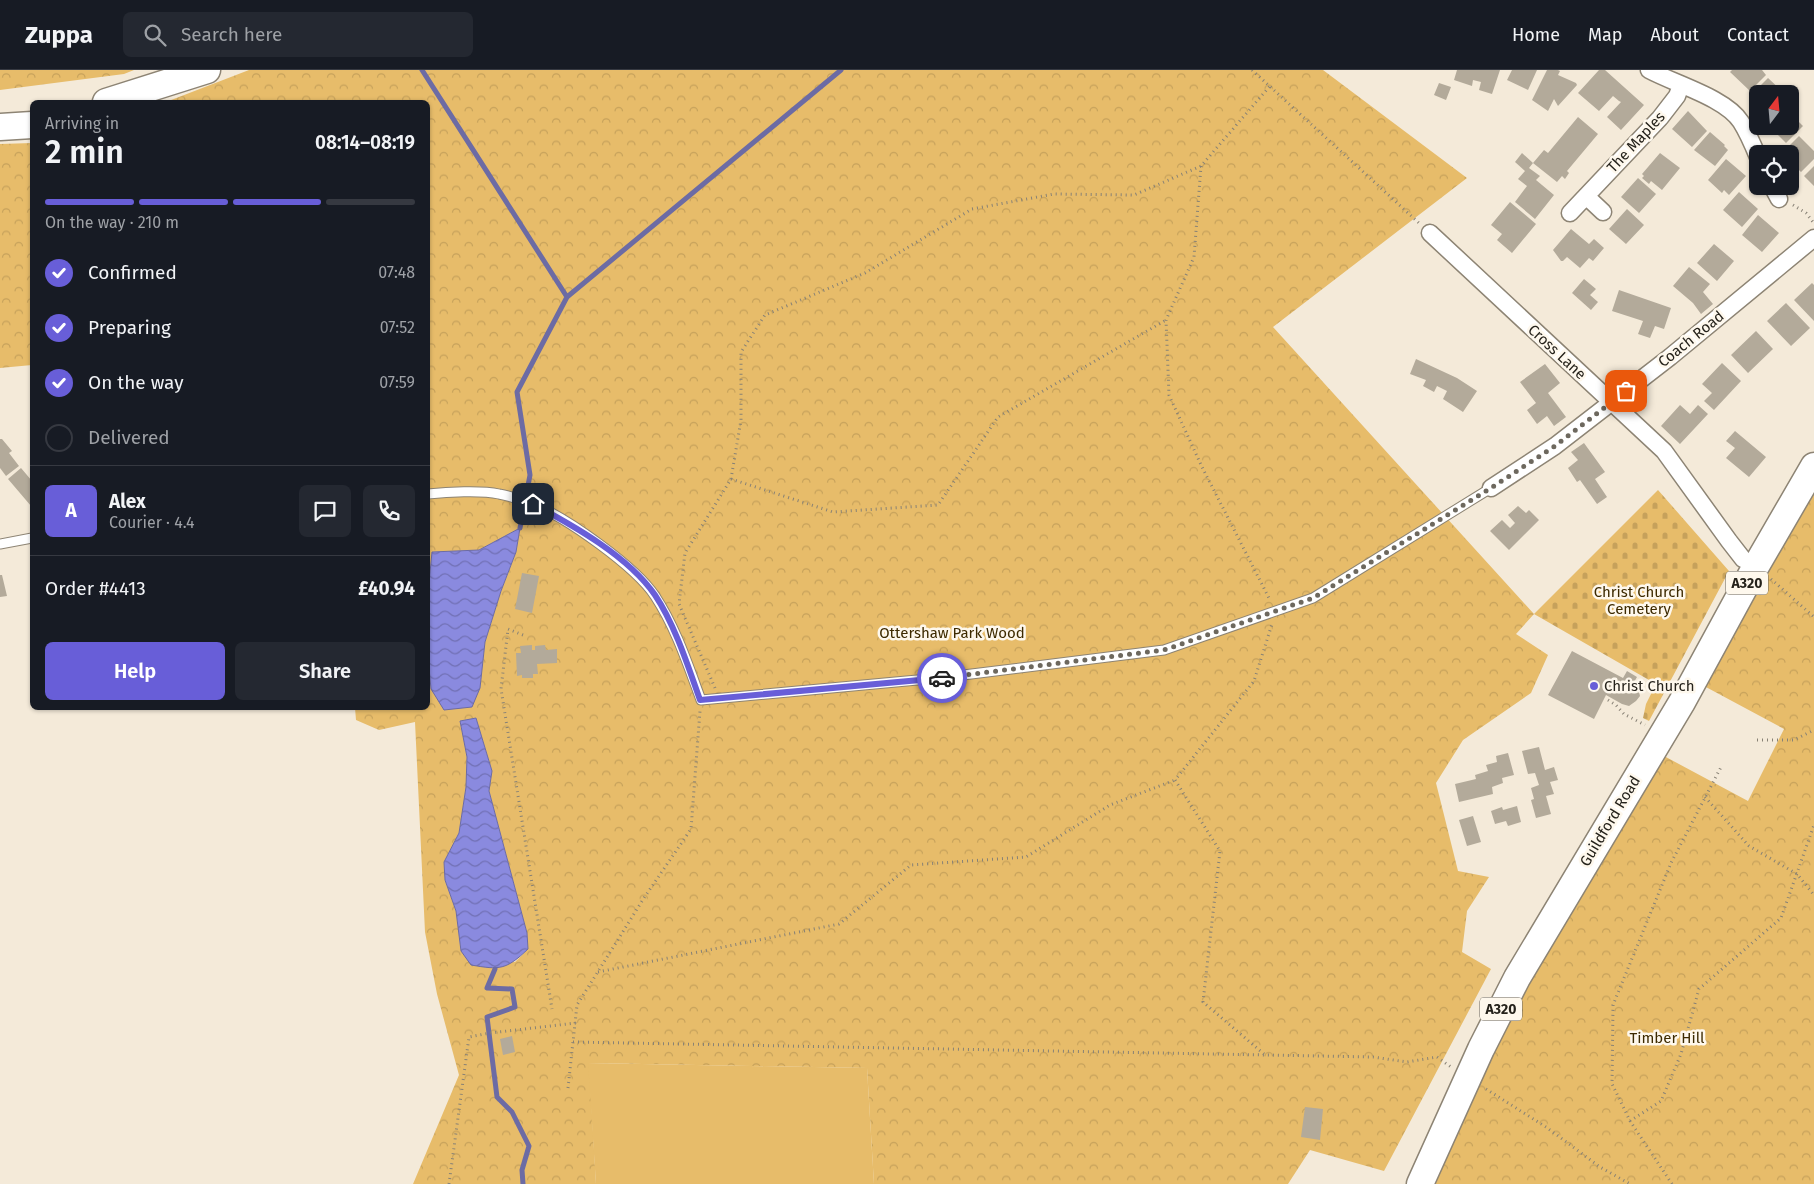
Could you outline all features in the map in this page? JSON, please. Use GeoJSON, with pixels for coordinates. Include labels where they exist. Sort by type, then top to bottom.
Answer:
{"type":"FeatureCollection","features":[{"type":"Feature","properties":{"kind":"main road"},"geometry":{"type":"LineString","coordinates":[[112,100],[207,70]]}},
{"type":"Feature","properties":{"kind":"main road"},"geometry":{"type":"LineString","coordinates":[[0,127],[30,125]]}},
{"type":"Feature","properties":{"kind":"main road","name":"Guildford Road"},"geometry":{"type":"LineString","coordinates":[[1420,1184],[1468,1078],[1517,978],[1682,702],[1756,566],[1814,466]]}},
{"type":"Feature","properties":{"kind":"street"},"geometry":{"type":"LineString","coordinates":[[1649,70],[1709,96],[1728,109],[1740,120],[1752,145]]}},
{"type":"Feature","properties":{"kind":"street","name":"The Maples"},"geometry":{"type":"LineString","coordinates":[[1570,213],[1660,118],[1677,96],[1681,85]]}},
{"type":"Feature","properties":{"kind":"street"},"geometry":{"type":"LineString","coordinates":[[1586,196],[1603,212]]}},
{"type":"Feature","properties":{"kind":"street","name":"Cross Lane"},"geometry":{"type":"LineString","coordinates":[[1430,233],[1664,451],[1729,541],[1743,558],[1756,566]]}},
{"type":"Feature","properties":{"kind":"street","name":"Coach Road"},"geometry":{"type":"LineString","coordinates":[[1491,488],[1555,446],[1612,402],[1670,357],[1814,238]]}},
{"type":"Feature","properties":{"kind":"lane"},"geometry":{"type":"LineString","coordinates":[[430,494],[448,492],[498,494],[533,504],[566,522],[614,555],[640,578],[655,596],[680,643],[700,700],[939,678],[1164,650],[1313,598],[1491,488]]}},
{"type":"Feature","properties":{"kind":"lane"},"geometry":{"type":"LineString","coordinates":[[0,544],[30,538]]}},
{"type":"Feature","properties":{"kind":"path"},"geometry":{"type":"LineString","coordinates":[[1252,70],[1430,233]]}},
{"type":"Feature","properties":{"kind":"path"},"geometry":{"type":"LineString","coordinates":[[719,698],[679,604],[685,553],[732,479],[741,420],[741,352],[764,315],[865,274],[972,209],[1054,194],[1134,195],[1201,166],[1270,86]]}},
{"type":"Feature","properties":{"kind":"path"},"geometry":{"type":"LineString","coordinates":[[1780,195],[1806,213],[1814,223]]}},
{"type":"Feature","properties":{"kind":"path"},"geometry":{"type":"LineString","coordinates":[[732,479],[833,512],[938,505],[998,417],[1166,320]]}},
{"type":"Feature","properties":{"kind":"path"},"geometry":{"type":"LineString","coordinates":[[1756,566],[1814,617]]}},
{"type":"Feature","properties":{"kind":"path"},"geometry":{"type":"LineString","coordinates":[[523,635],[508,629],[501,689],[552,1009]]}},
{"type":"Feature","properties":{"kind":"path"},"geometry":{"type":"LineString","coordinates":[[568,1088],[577,1005],[644,898],[692,829],[700,700]]}},
{"type":"Feature","properties":{"kind":"path"},"geometry":{"type":"LineString","coordinates":[[1608,700],[1616,705],[1624,714],[1650,727]]}},
{"type":"Feature","properties":{"kind":"path"},"geometry":{"type":"LineString","coordinates":[[1757,740],[1794,740],[1814,730]]}},
{"type":"Feature","properties":{"kind":"path"},"geometry":{"type":"LineString","coordinates":[[1672,1184],[1630,1121],[1612,1084],[1613,1005],[1671,863],[1721,767]]}},
{"type":"Feature","properties":{"kind":"path"},"geometry":{"type":"LineString","coordinates":[[598,972],[839,924],[911,865],[1026,857],[1110,805],[1175,780]]}},
{"type":"Feature","properties":{"kind":"path"},"geometry":{"type":"LineString","coordinates":[[1706,797],[1748,846],[1797,874],[1814,895]]}},
{"type":"Feature","properties":{"kind":"path"},"geometry":{"type":"LineString","coordinates":[[1630,1121],[1661,1101],[1681,1054],[1699,989],[1781,918],[1814,825]]}},
{"type":"Feature","properties":{"kind":"path"},"geometry":{"type":"LineString","coordinates":[[449,1184],[469,1037],[576,1023]]}},
{"type":"Feature","properties":{"kind":"path"},"geometry":{"type":"LineString","coordinates":[[573,1042],[1363,1056],[1407,1062],[1437,1057],[1546,1127],[1600,1167],[1630,1184]]}},
{"type":"Feature","properties":{"kind":"green space"},"geometry":{"type":"Polygon","coordinates":[[[0,70],[134,70],[124,74],[0,90],[0,70]]]}},
{"type":"Feature","properties":{"kind":"green space","name":"Ottershaw Park Wood"},"geometry":{"type":"Polygon","coordinates":[[[249,70],[1323,70],[1467,178],[1273,327],[1534,614],[1516,634],[1548,655],[1531,693],[1463,740],[1436,783],[1458,871],[1489,877],[1467,911],[1462,952],[1491,969],[1384,1171],[1310,1150],[1288,1184],[874,1184],[867,1068],[589,1063],[596,1184],[413,1184],[459,1075],[437,994],[425,932],[415,722],[379,730],[356,720],[355,710],[430,710],[430,678],[431,689],[480,688],[485,642],[516,552],[520,528],[479,550],[432,552],[430,572],[430,100],[171,100],[249,70]],[[476,718],[460,721],[467,757],[466,787],[459,833],[444,862],[445,880],[456,911],[461,951],[515,962],[528,949],[527,933],[489,791],[492,771],[476,718]]]}},
{"type":"Feature","properties":{"kind":"green space"},"geometry":{"type":"Polygon","coordinates":[[[30,143],[30,365],[0,368],[0,144],[30,143]]]}},
{"type":"Feature","properties":{"kind":"green space","name":"Christ Church Cemetery"},"geometry":{"type":"Polygon","coordinates":[[[1658,490],[1729,571],[1649,721],[1643,718],[1646,704],[1656,684],[1534,614],[1658,490]]]}},
{"type":"Feature","properties":{"kind":"green space","name":"Timber Hill"},"geometry":{"type":"Polygon","coordinates":[[[1814,493],[1814,1184],[1434,1184],[1506,1022],[1664,756],[1748,801],[1784,729],[1704,686],[1792,526],[1814,493]]]}},
{"type":"Feature","properties":{"kind":"green space"},"geometry":{"type":"Polygon","coordinates":[[[588,1063],[867,1068],[874,1184],[596,1184],[588,1063]]]}},
{"type":"Feature","properties":{"kind":"water"},"geometry":{"type":"Polygon","coordinates":[[[520,528],[516,552],[485,642],[480,688],[472,707],[444,710],[431,689],[430,678],[430,572],[432,552],[479,550],[520,528]]]}},
{"type":"Feature","properties":{"kind":"water"},"geometry":{"type":"Polygon","coordinates":[[[476,718],[492,771],[489,791],[527,933],[528,949],[508,965],[496,968],[471,965],[461,951],[456,911],[445,880],[444,862],[459,833],[466,787],[467,757],[460,721],[476,718]]]}},
{"type":"Feature","properties":{"kind":"building"},"geometry":{"type":"Polygon","coordinates":[[[1457,70],[1500,70],[1492,94],[1479,90],[1481,82],[1473,80],[1472,86],[1454,80],[1457,70]]]}},
{"type":"Feature","properties":{"kind":"building"},"geometry":{"type":"Polygon","coordinates":[[[1512,70],[1537,70],[1528,90],[1507,80],[1512,70]]]}},
{"type":"Feature","properties":{"kind":"building"},"geometry":{"type":"Polygon","coordinates":[[[1547,70],[1560,71],[1558,75],[1577,85],[1558,106],[1554,99],[1548,111],[1532,100],[1547,70]]]}},
{"type":"Feature","properties":{"kind":"building"},"geometry":{"type":"Polygon","coordinates":[[[1599,70],[1605,70],[1644,105],[1621,130],[1607,117],[1621,102],[1613,96],[1599,111],[1578,93],[1599,70]]]}},
{"type":"Feature","properties":{"kind":"building"},"geometry":{"type":"Polygon","coordinates":[[[1732,70],[1762,70],[1766,75],[1756,85],[1749,85],[1749,90],[1730,72],[1732,70]]]}},
{"type":"Feature","properties":{"kind":"building"},"geometry":{"type":"Polygon","coordinates":[[[1768,78],[1775,85],[1761,85],[1768,78]]]}},
{"type":"Feature","properties":{"kind":"building"},"geometry":{"type":"Polygon","coordinates":[[[1439,83],[1451,87],[1446,100],[1434,95],[1439,83]]]}},
{"type":"Feature","properties":{"kind":"building"},"geometry":{"type":"Polygon","coordinates":[[[1688,111],[1707,131],[1692,147],[1672,129],[1688,111]]]}},
{"type":"Feature","properties":{"kind":"building"},"geometry":{"type":"Polygon","coordinates":[[[1578,117],[1598,134],[1567,171],[1569,173],[1565,179],[1562,176],[1557,182],[1533,163],[1544,150],[1548,153],[1578,117]]]}},
{"type":"Feature","properties":{"kind":"building"},"geometry":{"type":"Polygon","coordinates":[[[1799,122],[1803,126],[1799,130],[1799,122]]]}},
{"type":"Feature","properties":{"kind":"building"},"geometry":{"type":"Polygon","coordinates":[[[1710,132],[1728,150],[1715,166],[1694,150],[1710,132]]]}},
{"type":"Feature","properties":{"kind":"building"},"geometry":{"type":"Polygon","coordinates":[[[1778,135],[1794,135],[1786,143],[1778,135]]]}},
{"type":"Feature","properties":{"kind":"building"},"geometry":{"type":"Polygon","coordinates":[[[1799,136],[1814,151],[1814,159],[1801,172],[1799,170],[1799,145],[1790,145],[1799,136]]]}},
{"type":"Feature","properties":{"kind":"building"},"geometry":{"type":"Polygon","coordinates":[[[1522,153],[1533,163],[1529,168],[1540,176],[1536,180],[1554,195],[1535,219],[1515,202],[1527,186],[1518,179],[1525,171],[1515,162],[1522,153]]]}},
{"type":"Feature","properties":{"kind":"building"},"geometry":{"type":"Polygon","coordinates":[[[1660,153],[1680,168],[1662,190],[1651,181],[1649,184],[1642,178],[1644,176],[1642,174],[1660,153]]]}},
{"type":"Feature","properties":{"kind":"building"},"geometry":{"type":"Polygon","coordinates":[[[1726,159],[1746,176],[1729,195],[1724,190],[1722,193],[1708,180],[1726,159]]]}},
{"type":"Feature","properties":{"kind":"building"},"geometry":{"type":"Polygon","coordinates":[[[1814,166],[1814,186],[1804,176],[1814,166]]]}},
{"type":"Feature","properties":{"kind":"building"},"geometry":{"type":"Polygon","coordinates":[[[1638,178],[1656,194],[1639,213],[1621,197],[1638,178]]]}},
{"type":"Feature","properties":{"kind":"building"},"geometry":{"type":"Polygon","coordinates":[[[1739,192],[1758,209],[1742,227],[1723,210],[1739,192]]]}},
{"type":"Feature","properties":{"kind":"building"},"geometry":{"type":"Polygon","coordinates":[[[1510,202],[1536,224],[1512,253],[1497,240],[1502,234],[1491,225],[1510,202]]]}},
{"type":"Feature","properties":{"kind":"building"},"geometry":{"type":"Polygon","coordinates":[[[1627,209],[1644,225],[1626,244],[1609,229],[1627,209]]]}},
{"type":"Feature","properties":{"kind":"building"},"geometry":{"type":"Polygon","coordinates":[[[1758,215],[1779,233],[1762,252],[1742,235],[1758,215]]]}},
{"type":"Feature","properties":{"kind":"building"},"geometry":{"type":"Polygon","coordinates":[[[1571,229],[1589,244],[1594,239],[1604,248],[1593,261],[1589,258],[1580,268],[1567,257],[1561,261],[1553,250],[1571,229]]]}},
{"type":"Feature","properties":{"kind":"building"},"geometry":{"type":"Polygon","coordinates":[[[1714,244],[1734,261],[1717,281],[1697,263],[1714,244]]]}},
{"type":"Feature","properties":{"kind":"building"},"geometry":{"type":"Polygon","coordinates":[[[1689,267],[1710,284],[1703,292],[1713,304],[1701,314],[1693,303],[1673,286],[1689,267]]]}},
{"type":"Feature","properties":{"kind":"building"},"geometry":{"type":"Polygon","coordinates":[[[1584,279],[1596,289],[1590,295],[1598,302],[1591,310],[1572,293],[1584,279]]]}},
{"type":"Feature","properties":{"kind":"building"},"geometry":{"type":"Polygon","coordinates":[[[1812,283],[1814,285],[1814,321],[1794,300],[1812,283]]]}},
{"type":"Feature","properties":{"kind":"building"},"geometry":{"type":"Polygon","coordinates":[[[1619,290],[1671,308],[1664,329],[1655,326],[1650,338],[1638,334],[1643,321],[1612,311],[1619,290]]]}},
{"type":"Feature","properties":{"kind":"building"},"geometry":{"type":"Polygon","coordinates":[[[1786,303],[1810,328],[1791,346],[1767,321],[1786,303]]]}},
{"type":"Feature","properties":{"kind":"building"},"geometry":{"type":"Polygon","coordinates":[[[1756,331],[1773,349],[1748,373],[1731,355],[1756,331]]]}},
{"type":"Feature","properties":{"kind":"building"},"geometry":{"type":"Polygon","coordinates":[[[1416,359],[1457,378],[1477,391],[1463,412],[1443,399],[1447,391],[1437,386],[1434,392],[1423,386],[1426,380],[1410,374],[1416,359]]]}},
{"type":"Feature","properties":{"kind":"building"},"geometry":{"type":"Polygon","coordinates":[[[1722,363],[1741,381],[1714,410],[1704,401],[1712,393],[1702,384],[1722,363]]]}},
{"type":"Feature","properties":{"kind":"building"},"geometry":{"type":"Polygon","coordinates":[[[1545,364],[1560,383],[1548,393],[1566,417],[1554,426],[1547,416],[1537,424],[1527,410],[1536,403],[1520,382],[1545,364]]]}},
{"type":"Feature","properties":{"kind":"building"},"geometry":{"type":"Polygon","coordinates":[[[1680,405],[1690,414],[1698,405],[1708,414],[1680,444],[1661,426],[1680,405]]]}},
{"type":"Feature","properties":{"kind":"building"},"geometry":{"type":"Polygon","coordinates":[[[1735,431],[1766,457],[1749,477],[1726,458],[1735,448],[1726,441],[1735,431]]]}},
{"type":"Feature","properties":{"kind":"building"},"geometry":{"type":"Polygon","coordinates":[[[0,439],[12,451],[9,453],[19,466],[6,476],[0,468],[0,439]]]}},
{"type":"Feature","properties":{"kind":"building"},"geometry":{"type":"Polygon","coordinates":[[[1584,443],[1605,472],[1595,479],[1607,497],[1597,504],[1580,480],[1577,482],[1568,468],[1578,460],[1571,452],[1584,443]]]}},
{"type":"Feature","properties":{"kind":"building"},"geometry":{"type":"Polygon","coordinates":[[[21,468],[30,479],[30,505],[8,479],[21,468]]]}},
{"type":"Feature","properties":{"kind":"building"},"geometry":{"type":"Polygon","coordinates":[[[1518,506],[1526,513],[1529,510],[1539,520],[1509,550],[1490,531],[1502,520],[1510,528],[1515,523],[1508,515],[1518,506]]]}},
{"type":"Feature","properties":{"kind":"building"},"geometry":{"type":"Polygon","coordinates":[[[522,573],[539,576],[532,613],[515,609],[522,573]]]}},
{"type":"Feature","properties":{"kind":"building"},"geometry":{"type":"Polygon","coordinates":[[[0,575],[2,575],[7,596],[0,597],[0,575]]]}},
{"type":"Feature","properties":{"kind":"building"},"geometry":{"type":"Polygon","coordinates":[[[532,645],[532,650],[535,650],[535,646],[545,645],[546,650],[557,649],[557,663],[537,664],[538,674],[533,674],[533,678],[522,678],[522,675],[517,676],[516,653],[521,653],[520,646],[532,645]]]}},
{"type":"Feature","properties":{"kind":"building","name":"Christ Church"},"geometry":{"type":"Polygon","coordinates":[[[1572,651],[1623,678],[1627,671],[1637,677],[1633,684],[1638,688],[1640,696],[1629,706],[1606,695],[1594,719],[1548,695],[1572,651]]]}},
{"type":"Feature","properties":{"kind":"building"},"geometry":{"type":"Polygon","coordinates":[[[1539,747],[1545,770],[1554,767],[1558,780],[1550,782],[1554,794],[1546,796],[1551,814],[1536,818],[1531,800],[1534,799],[1531,788],[1539,785],[1535,773],[1528,774],[1522,751],[1539,747]]]}},
{"type":"Feature","properties":{"kind":"building"},"geometry":{"type":"Polygon","coordinates":[[[1508,753],[1514,775],[1502,778],[1503,783],[1492,787],[1493,794],[1459,802],[1455,784],[1476,779],[1475,775],[1488,771],[1486,765],[1497,762],[1496,756],[1508,753]]]}},
{"type":"Feature","properties":{"kind":"building"},"geometry":{"type":"Polygon","coordinates":[[[1517,806],[1521,822],[1508,826],[1506,821],[1495,824],[1491,811],[1502,807],[1503,810],[1517,806]]]}},
{"type":"Feature","properties":{"kind":"building"},"geometry":{"type":"Polygon","coordinates":[[[1473,816],[1481,842],[1467,846],[1459,820],[1473,816]]]}},
{"type":"Feature","properties":{"kind":"building"},"geometry":{"type":"Polygon","coordinates":[[[512,1036],[515,1052],[503,1055],[500,1039],[512,1036]]]}},
{"type":"Feature","properties":{"kind":"building"},"geometry":{"type":"Polygon","coordinates":[[[1305,1107],[1323,1109],[1320,1140],[1301,1137],[1305,1107]]]}},
{"type":"Feature","properties":{"kind":"waterway"},"geometry":{"type":"LineString","coordinates":[[422,70],[567,297]]}},
{"type":"Feature","properties":{"kind":"waterway"},"geometry":{"type":"LineString","coordinates":[[520,528],[530,475],[517,392],[567,297],[841,70]]}},
{"type":"Feature","properties":{"kind":"waterway"},"geometry":{"type":"LineString","coordinates":[[495,969],[487,988],[512,989],[515,1007],[487,1017],[497,1097],[512,1112],[529,1146],[522,1170],[523,1184]]}},
{"type":"Feature","properties":{"kind":"way so far"},"geometry":{"type":"LineString","coordinates":[[942,678],[1164,650],[1313,598],[1491,488],[1555,446],[1626,391]]}},
{"type":"Feature","properties":{"kind":"place","name":"Christ Church"},"geometry":{"type":"Point","coordinates":[1594,686]}},
{"type":"Feature","properties":{"kind":"route"},"geometry":{"type":"LineString","coordinates":[[533,504],[566,522],[614,555],[640,578],[655,596],[680,643],[700,700],[942,678]]}}]}
